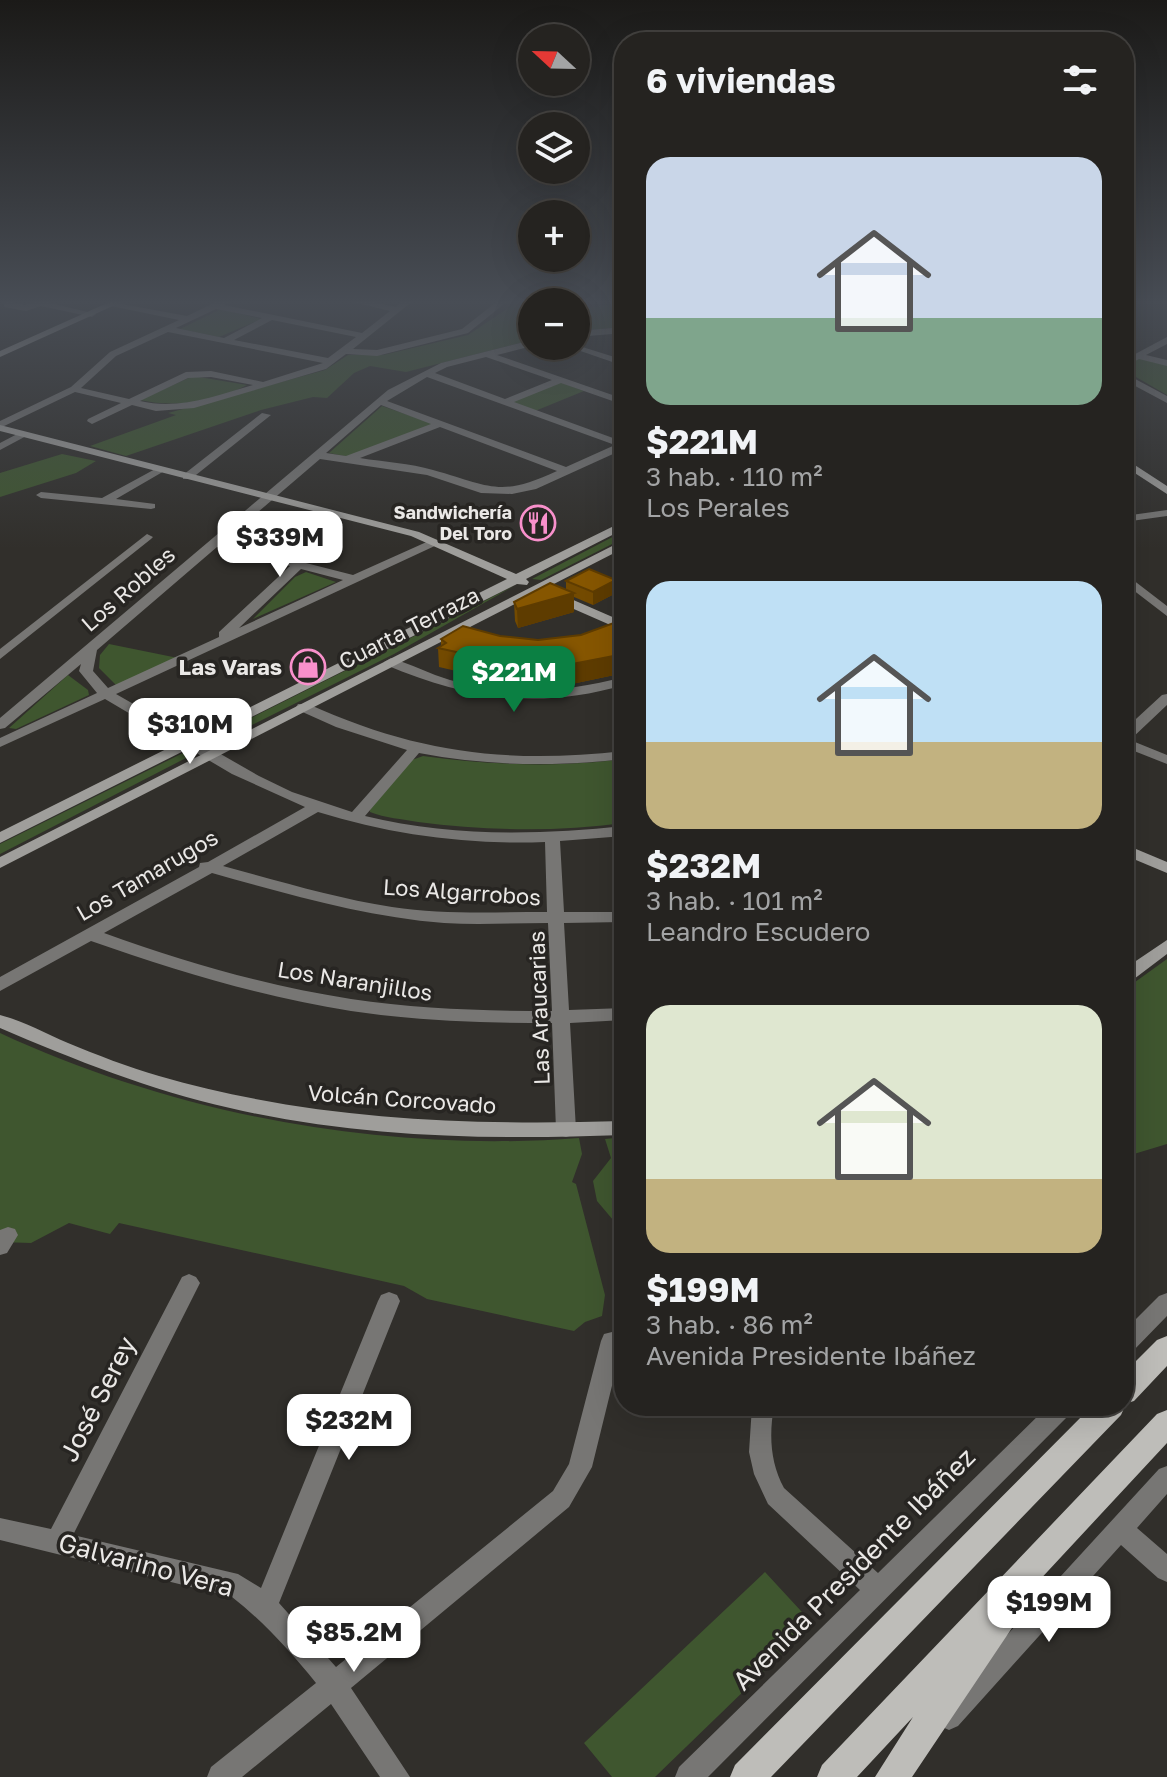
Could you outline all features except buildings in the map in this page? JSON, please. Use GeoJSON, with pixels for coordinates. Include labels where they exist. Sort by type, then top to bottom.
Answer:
{"type":"FeatureCollection","features":[{"type":"Feature","properties":{"kind":"main road"},"geometry":{"type":"LineString","coordinates":[[1134,1382],[1167,1348]]}},
{"type":"Feature","properties":{"kind":"main road"},"geometry":{"type":"LineString","coordinates":[[747,1777],[1101,1416]]}},
{"type":"Feature","properties":{"kind":"main road"},"geometry":{"type":"LineString","coordinates":[[834,1777],[1167,1423]]}},
{"type":"Feature","properties":{"kind":"main road"},"geometry":{"type":"LineString","coordinates":[[893,1777],[1043,1554]]}},
{"type":"Feature","properties":{"kind":"street"},"geometry":{"type":"LineString","coordinates":[[0,426],[80,383]]}},
{"type":"Feature","properties":{"kind":"street"},"geometry":{"type":"LineString","coordinates":[[92,421],[174,383]]}},
{"type":"Feature","properties":{"kind":"street"},"geometry":{"type":"LineString","coordinates":[[258,383],[264,384]]}},
{"type":"Feature","properties":{"kind":"street"},"geometry":{"type":"LineString","coordinates":[[74,389],[156,408],[183,407],[267,383]]}},
{"type":"Feature","properties":{"kind":"street","name":"Los Robles"},"geometry":{"type":"LineString","coordinates":[[409,383],[379,401],[91,649],[86,671],[108,693],[209,755],[262,784],[318,806],[356,817],[455,834],[552,837],[614,832]]}},
{"type":"Feature","properties":{"kind":"street"},"geometry":{"type":"LineString","coordinates":[[453,383],[614,441]]}},
{"type":"Feature","properties":{"kind":"street"},"geometry":{"type":"LineString","coordinates":[[506,402],[554,383]]}},
{"type":"Feature","properties":{"kind":"street"},"geometry":{"type":"LineString","coordinates":[[569,383],[614,399]]}},
{"type":"Feature","properties":{"kind":"street"},"geometry":{"type":"LineString","coordinates":[[1136,383],[1167,400]]}},
{"type":"Feature","properties":{"kind":"street"},"geometry":{"type":"LineString","coordinates":[[379,401],[566,471]]}},
{"type":"Feature","properties":{"kind":"street"},"geometry":{"type":"LineString","coordinates":[[187,477],[266,415]]}},
{"type":"Feature","properties":{"kind":"street"},"geometry":{"type":"LineString","coordinates":[[348,460],[439,424]]}},
{"type":"Feature","properties":{"kind":"street"},"geometry":{"type":"LineString","coordinates":[[0,426],[435,542],[614,623]]}},
{"type":"Feature","properties":{"kind":"street"},"geometry":{"type":"LineString","coordinates":[[0,447],[25,434]]}},
{"type":"Feature","properties":{"kind":"street"},"geometry":{"type":"LineString","coordinates":[[317,455],[429,472],[472,488],[493,492],[532,487],[614,449]]}},
{"type":"Feature","properties":{"kind":"street"},"geometry":{"type":"LineString","coordinates":[[1134,468],[1167,491]]}},
{"type":"Feature","properties":{"kind":"street"},"geometry":{"type":"LineString","coordinates":[[104,501],[161,470]]}},
{"type":"Feature","properties":{"kind":"street"},"geometry":{"type":"LineString","coordinates":[[41,495],[151,506]]}},
{"type":"Feature","properties":{"kind":"street"},"geometry":{"type":"LineString","coordinates":[[1134,518],[1167,513]]}},
{"type":"Feature","properties":{"kind":"street","name":"Cuarta Terraza"},"geometry":{"type":"LineString","coordinates":[[0,838],[614,530]]}},
{"type":"Feature","properties":{"kind":"street"},"geometry":{"type":"LineString","coordinates":[[0,655],[147,537]]}},
{"type":"Feature","properties":{"kind":"street"},"geometry":{"type":"LineString","coordinates":[[0,743],[435,542]]}},
{"type":"Feature","properties":{"kind":"street"},"geometry":{"type":"LineString","coordinates":[[215,543],[354,579]]}},
{"type":"Feature","properties":{"kind":"street","name":"Cuarta Terraza"},"geometry":{"type":"LineString","coordinates":[[0,863],[614,548]]}},
{"type":"Feature","properties":{"kind":"street"},"geometry":{"type":"LineString","coordinates":[[214,644],[298,565]]}},
{"type":"Feature","properties":{"kind":"street"},"geometry":{"type":"LineString","coordinates":[[1134,585],[1167,612]]}},
{"type":"Feature","properties":{"kind":"street"},"geometry":{"type":"LineString","coordinates":[[0,725],[91,649]]}},
{"type":"Feature","properties":{"kind":"street"},"geometry":{"type":"LineString","coordinates":[[391,662],[448,685],[509,695],[577,692],[614,683]]}},
{"type":"Feature","properties":{"kind":"street"},"geometry":{"type":"LineString","coordinates":[[1134,730],[1167,698]]}},
{"type":"Feature","properties":{"kind":"street"},"geometry":{"type":"LineString","coordinates":[[303,707],[366,735],[415,749],[502,761],[583,760],[614,756]]}},
{"type":"Feature","properties":{"kind":"street"},"geometry":{"type":"LineString","coordinates":[[1134,745],[1167,760]]}},
{"type":"Feature","properties":{"kind":"street"},"geometry":{"type":"LineString","coordinates":[[356,817],[415,749]]}},
{"type":"Feature","properties":{"kind":"street","name":"Los Tamarugos"},"geometry":{"type":"LineString","coordinates":[[0,985],[206,866],[318,806]]}},
{"type":"Feature","properties":{"kind":"street","name":"Las Araucarias"},"geometry":{"type":"LineString","coordinates":[[552,837],[566,1130]]}},
{"type":"Feature","properties":{"kind":"street"},"geometry":{"type":"LineString","coordinates":[[1134,853],[1167,868]]}},
{"type":"Feature","properties":{"kind":"street","name":"Los Algarrobos"},"geometry":{"type":"LineString","coordinates":[[206,866],[295,891],[391,912],[446,918],[614,917]]}},
{"type":"Feature","properties":{"kind":"street","name":"Los Naranjillos"},"geometry":{"type":"LineString","coordinates":[[89,934],[209,976],[348,1007],[485,1019],[614,1015]]}},
{"type":"Feature","properties":{"kind":"street"},"geometry":{"type":"LineString","coordinates":[[1134,966],[1167,946]]}},
{"type":"Feature","properties":{"kind":"street","name":"Volcán Corcovado"},"geometry":{"type":"LineString","coordinates":[[0,1021],[126,1074],[243,1107],[380,1127],[614,1128]]}},
{"type":"Feature","properties":{"kind":"street","name":"José Serey"},"geometry":{"type":"LineString","coordinates":[[57,1542],[189,1283]]}},
{"type":"Feature","properties":{"kind":"street"},"geometry":{"type":"LineString","coordinates":[[266,1605],[389,1301]]}},
{"type":"Feature","properties":{"kind":"street"},"geometry":{"type":"LineString","coordinates":[[1134,1335],[1167,1302]]}},
{"type":"Feature","properties":{"kind":"street"},"geometry":{"type":"LineString","coordinates":[[221,1777],[561,1499],[580,1467],[612,1341]]}},
{"type":"Feature","properties":{"kind":"street"},"geometry":{"type":"LineString","coordinates":[[762,1416],[759,1456],[764,1477],[776,1496],[879,1591]]}},
{"type":"Feature","properties":{"kind":"street","name":"Avenida Presidente Ibáñez"},"geometry":{"type":"LineString","coordinates":[[689,1777],[1053,1416]]}},
{"type":"Feature","properties":{"kind":"street"},"geometry":{"type":"LineString","coordinates":[[893,1777],[1167,1477]]}},
{"type":"Feature","properties":{"kind":"street","name":"Galvarino Vera"},"geometry":{"type":"LineString","coordinates":[[0,1529],[209,1576],[238,1586],[266,1605],[333,1687],[396,1777]]}},
{"type":"Feature","properties":{"kind":"street"},"geometry":{"type":"LineString","coordinates":[[1120,1529],[1167,1570]]}},
{"type":"Feature","properties":{"kind":"green space"},"geometry":{"type":"Polygon","coordinates":[[[178,383],[247,385],[222,396],[195,402],[140,400],[178,383]]]}},
{"type":"Feature","properties":{"kind":"green space"},"geometry":{"type":"Polygon","coordinates":[[[278,383],[343,383],[327,398],[313,397],[261,410],[126,456],[90,446],[176,415],[168,413],[278,383]]]}},
{"type":"Feature","properties":{"kind":"green space"},"geometry":{"type":"Polygon","coordinates":[[[558,383],[584,391],[535,411],[511,402],[558,383]]]}},
{"type":"Feature","properties":{"kind":"green space"},"geometry":{"type":"Polygon","coordinates":[[[1146,383],[1167,383],[1167,395],[1146,383]]]}},
{"type":"Feature","properties":{"kind":"green space"},"geometry":{"type":"Polygon","coordinates":[[[382,406],[434,424],[350,457],[329,453],[382,406]]]}},
{"type":"Feature","properties":{"kind":"green space"},"geometry":{"type":"Polygon","coordinates":[[[62,454],[96,461],[76,473],[0,497],[0,473],[62,454]]]}},
{"type":"Feature","properties":{"kind":"green space"},"geometry":{"type":"Polygon","coordinates":[[[614,536],[614,543],[541,580],[532,579],[614,536]]]}},
{"type":"Feature","properties":{"kind":"green space"},"geometry":{"type":"Polygon","coordinates":[[[306,572],[336,582],[253,619],[295,577],[306,572]]]}},
{"type":"Feature","properties":{"kind":"green space"},"geometry":{"type":"Polygon","coordinates":[[[514,586],[394,654],[218,742],[205,741],[514,586]]]}},
{"type":"Feature","properties":{"kind":"green space"},"geometry":{"type":"Polygon","coordinates":[[[109,644],[178,658],[116,685],[99,668],[100,655],[109,644]]]}},
{"type":"Feature","properties":{"kind":"green space"},"geometry":{"type":"Polygon","coordinates":[[[68,675],[88,690],[89,695],[16,729],[9,728],[68,675]]]}},
{"type":"Feature","properties":{"kind":"green space"},"geometry":{"type":"Polygon","coordinates":[[[185,752],[189,756],[186,758],[0,854],[0,844],[185,752]]]}},
{"type":"Feature","properties":{"kind":"green space"},"geometry":{"type":"Polygon","coordinates":[[[423,756],[474,762],[573,764],[614,760],[614,824],[496,829],[418,822],[370,812],[370,807],[412,760],[423,756]]]}},
{"type":"Feature","properties":{"kind":"green space"},"geometry":{"type":"Polygon","coordinates":[[[1167,959],[1167,1144],[1134,1154],[1134,983],[1167,959]]]}},
{"type":"Feature","properties":{"kind":"green space"},"geometry":{"type":"Polygon","coordinates":[[[0,1033],[68,1062],[138,1086],[283,1122],[357,1133],[431,1139],[505,1141],[579,1138],[582,1154],[572,1182],[576,1184],[605,1295],[602,1316],[585,1322],[574,1331],[427,1299],[404,1286],[119,1223],[110,1234],[69,1223],[31,1243],[0,1242],[0,1033]]]}},
{"type":"Feature","properties":{"kind":"green space"},"geometry":{"type":"Polygon","coordinates":[[[614,1138],[614,1221],[597,1201],[593,1181],[611,1158],[605,1139],[614,1138]]]}},
{"type":"Feature","properties":{"kind":"green space"},"geometry":{"type":"Polygon","coordinates":[[[765,1572],[813,1624],[655,1777],[612,1777],[584,1743],[765,1572]]]}},
{"type":"Feature","properties":{"kind":"place","name":"Sandwichería Del Toro"},"geometry":{"type":"Point","coordinates":[538,523]}},
{"type":"Feature","properties":{"kind":"place","name":"Las Varas"},"geometry":{"type":"Point","coordinates":[308,667]}}]}
